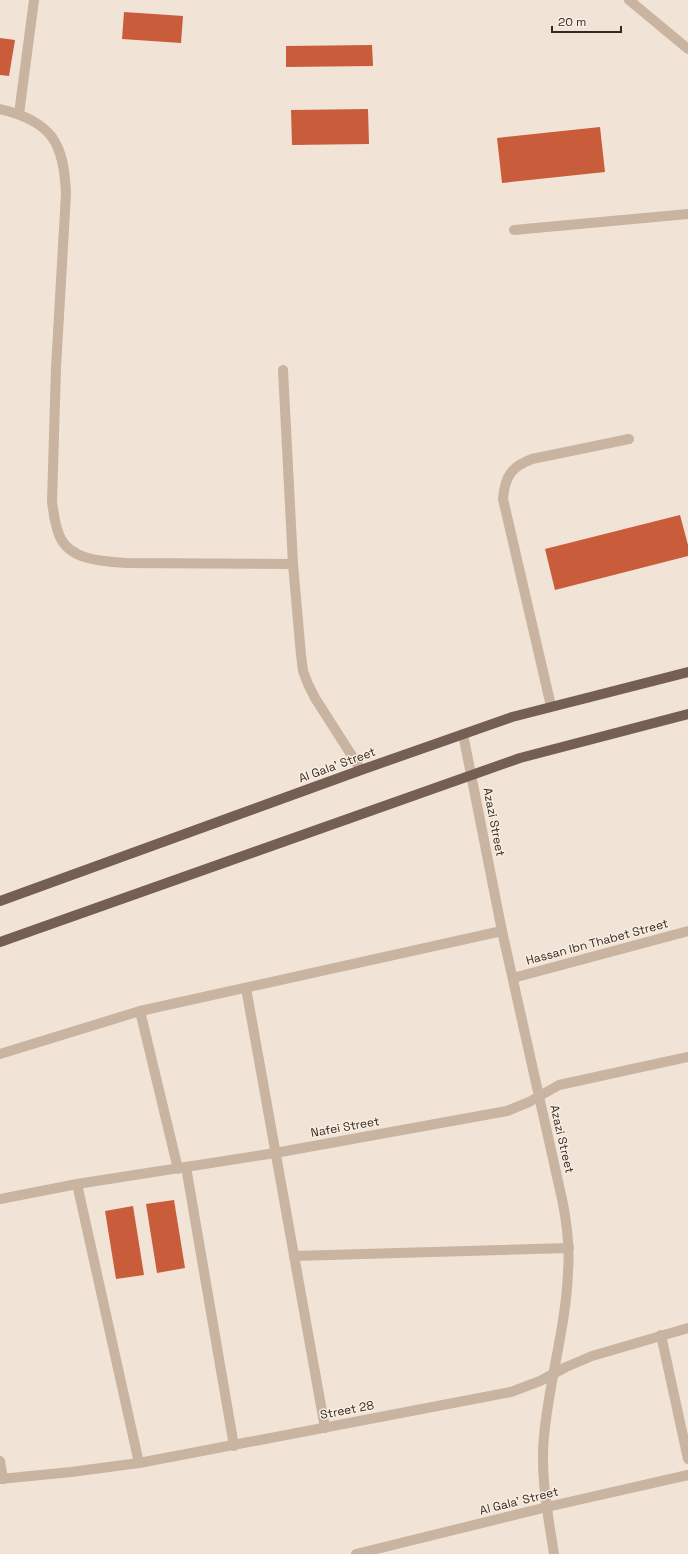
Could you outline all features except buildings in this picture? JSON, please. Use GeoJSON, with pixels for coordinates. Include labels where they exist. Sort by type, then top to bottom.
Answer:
{"type":"FeatureCollection","features":[{"type":"Feature","properties":{"kind":"main road","name":"Al Gala' Street"},"geometry":{"type":"LineString","coordinates":[[0,901],[512,717],[688,672]]}},
{"type":"Feature","properties":{"kind":"main road"},"geometry":{"type":"LineString","coordinates":[[0,942],[471,774],[520,758],[688,714]]}},
{"type":"Feature","properties":{"kind":"street"},"geometry":{"type":"LineString","coordinates":[[19,114],[34,0]]}},
{"type":"Feature","properties":{"kind":"street"},"geometry":{"type":"LineString","coordinates":[[629,0],[688,49]]}},
{"type":"Feature","properties":{"kind":"street"},"geometry":{"type":"LineString","coordinates":[[0,109],[19,114],[39,124],[53,137],[61,153],[65,172],[66,194],[56,368],[52,502],[55,524],[61,540],[71,551],[84,557],[126,564],[292,564]]}},
{"type":"Feature","properties":{"kind":"street"},"geometry":{"type":"LineString","coordinates":[[514,230],[688,214]]}},
{"type":"Feature","properties":{"kind":"street"},"geometry":{"type":"LineString","coordinates":[[283,370],[292,564],[303,671],[315,698],[361,770]]}},
{"type":"Feature","properties":{"kind":"street"},"geometry":{"type":"LineString","coordinates":[[551,706],[503,499],[504,485],[510,473],[519,464],[532,458],[629,439]]}},
{"type":"Feature","properties":{"kind":"street","name":"Azazi Street"},"geometry":{"type":"LineString","coordinates":[[463,734],[502,931],[567,1224],[569,1248],[566,1295],[554,1374],[547,1406],[544,1438],[543,1471],[554,1554]]}},
{"type":"Feature","properties":{"kind":"street"},"geometry":{"type":"LineString","coordinates":[[0,1054],[140,1012],[502,931]]}},
{"type":"Feature","properties":{"kind":"street","name":"Hassan Ibn Thabet Street"},"geometry":{"type":"LineString","coordinates":[[513,978],[688,931]]}},
{"type":"Feature","properties":{"kind":"street"},"geometry":{"type":"LineString","coordinates":[[246,988],[325,1428]]}},
{"type":"Feature","properties":{"kind":"street"},"geometry":{"type":"LineString","coordinates":[[140,1012],[182,1168],[234,1446]]}},
{"type":"Feature","properties":{"kind":"street","name":"Nafei Street"},"geometry":{"type":"LineString","coordinates":[[0,1199],[77,1184],[275,1153],[507,1111],[530,1102],[558,1085],[688,1057]]}},
{"type":"Feature","properties":{"kind":"street"},"geometry":{"type":"LineString","coordinates":[[77,1184],[139,1463]]}},
{"type":"Feature","properties":{"kind":"street"},"geometry":{"type":"LineString","coordinates":[[294,1256],[569,1248]]}},
{"type":"Feature","properties":{"kind":"street","name":"Street 28"},"geometry":{"type":"LineString","coordinates":[[2,1479],[139,1463],[511,1392],[540,1381],[578,1361],[688,1328]]}},
{"type":"Feature","properties":{"kind":"street"},"geometry":{"type":"LineString","coordinates":[[662,1335],[688,1459]]}},
{"type":"Feature","properties":{"kind":"street"},"geometry":{"type":"LineString","coordinates":[[0,1461],[2,1479]]}},
{"type":"Feature","properties":{"kind":"street","name":"Al Gala' Street"},"geometry":{"type":"LineString","coordinates":[[356,1554],[386,1550],[547,1507],[688,1475]]}}]}
